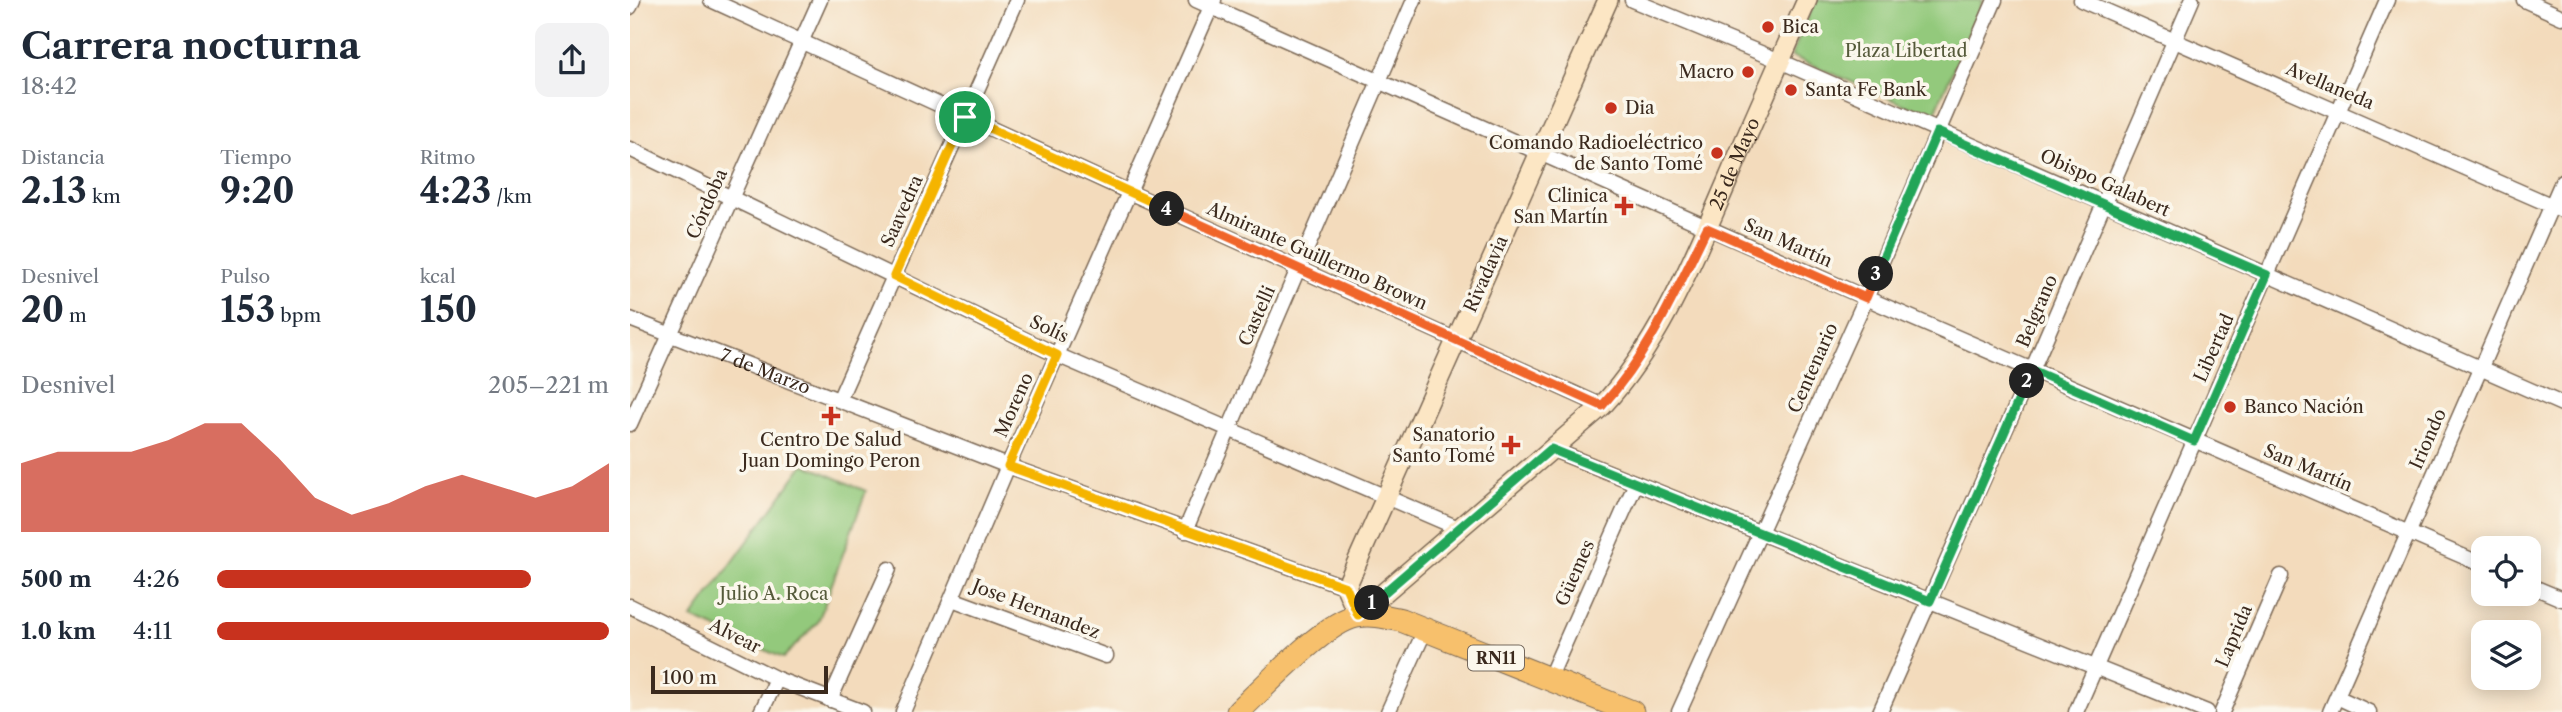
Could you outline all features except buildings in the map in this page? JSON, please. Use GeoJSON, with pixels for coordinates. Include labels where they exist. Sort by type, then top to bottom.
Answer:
{"type":"FeatureCollection","features":[{"type":"Feature","properties":{"kind":"main road","name":"Rivadavia"},"geometry":{"type":"LineString","coordinates":[[1346,587],[1608,0]]}},
{"type":"Feature","properties":{"kind":"main road","name":"25 de Mayo"},"geometry":{"type":"LineString","coordinates":[[1358,615],[1602,406],[1641,356],[1658,328],[1707,228],[1807,0]]}},
{"type":"Feature","properties":{"kind":"main road"},"geometry":{"type":"LineString","coordinates":[[1238,712],[1326,630],[1338,622],[1358,615],[1346,587]]}},
{"type":"Feature","properties":{"kind":"main road","name":"RN11"},"geometry":{"type":"LineString","coordinates":[[1358,615],[1394,619],[1633,712]]}},
{"type":"Feature","properties":{"kind":"street"},"geometry":{"type":"LineString","coordinates":[[630,8],[634,0]]}},
{"type":"Feature","properties":{"kind":"street","name":"Almirante Guillermo Brown"},"geometry":{"type":"LineString","coordinates":[[711,0],[1602,406]]}},
{"type":"Feature","properties":{"kind":"street","name":"Córdoba"},"geometry":{"type":"LineString","coordinates":[[630,424],[820,0]]}},
{"type":"Feature","properties":{"kind":"street","name":"Saavedra"},"geometry":{"type":"LineString","coordinates":[[839,400],[1017,0]]}},
{"type":"Feature","properties":{"kind":"street","name":"San Martín"},"geometry":{"type":"LineString","coordinates":[[1196,0],[1213,3],[1539,154],[2471,560]]}},
{"type":"Feature","properties":{"kind":"street","name":"Castelli"},"geometry":{"type":"LineString","coordinates":[[1185,531],[1414,0]]}},
{"type":"Feature","properties":{"kind":"street","name":"Obispo Galabert"},"geometry":{"type":"LineString","coordinates":[[1632,0],[1780,61],[2562,404]]}},
{"type":"Feature","properties":{"kind":"street","name":"Centenario"},"geometry":{"type":"LineString","coordinates":[[1679,712],[1866,298],[1995,0]]}},
{"type":"Feature","properties":{"kind":"street","name":"Avellaneda"},"geometry":{"type":"LineString","coordinates":[[2081,0],[2557,208]]}},
{"type":"Feature","properties":{"kind":"street","name":"Belgrano"},"geometry":{"type":"LineString","coordinates":[[1880,712],[2192,0]]}},
{"type":"Feature","properties":{"kind":"street","name":"Libertad"},"geometry":{"type":"LineString","coordinates":[[2076,712],[2387,0]]}},
{"type":"Feature","properties":{"kind":"street"},"geometry":{"type":"LineString","coordinates":[[2524,0],[2562,17]]}},
{"type":"Feature","properties":{"kind":"street","name":"Moreno"},"geometry":{"type":"LineString","coordinates":[[903,712],[1008,466],[1213,3]]}},
{"type":"Feature","properties":{"kind":"street","name":"Solís"},"geometry":{"type":"LineString","coordinates":[[630,149],[1057,355],[1458,528]]}},
{"type":"Feature","properties":{"kind":"street","name":"Iriondo"},"geometry":{"type":"LineString","coordinates":[[2330,712],[2480,369],[2557,208],[2562,182]]}},
{"type":"Feature","properties":{"kind":"street","name":"7 de Marzo"},"geometry":{"type":"LineString","coordinates":[[630,319],[1008,466],[1346,587]]}},
{"type":"Feature","properties":{"kind":"street"},"geometry":{"type":"LineString","coordinates":[[1551,449],[2207,712]]}},
{"type":"Feature","properties":{"kind":"street","name":"Güemes"},"geometry":{"type":"LineString","coordinates":[[1549,679],[1636,483]]}},
{"type":"Feature","properties":{"kind":"street"},"geometry":{"type":"LineString","coordinates":[[830,700],[889,569]]}},
{"type":"Feature","properties":{"kind":"street","name":"Laprida"},"geometry":{"type":"LineString","coordinates":[[2222,712],[2281,576]]}},
{"type":"Feature","properties":{"kind":"street"},"geometry":{"type":"LineString","coordinates":[[2541,590],[2562,599]]}},
{"type":"Feature","properties":{"kind":"street","name":"Jose Hernandez"},"geometry":{"type":"LineString","coordinates":[[952,599],[1106,656]]}},
{"type":"Feature","properties":{"kind":"street","name":"Alvear"},"geometry":{"type":"LineString","coordinates":[[630,606],[777,679],[863,712]]}},
{"type":"Feature","properties":{"kind":"street"},"geometry":{"type":"LineString","coordinates":[[1388,712],[1424,630]]}},
{"type":"Feature","properties":{"kind":"street"},"geometry":{"type":"LineString","coordinates":[[761,712],[777,679]]}},
{"type":"Feature","properties":{"kind":"street"},"geometry":{"type":"LineString","coordinates":[[2337,696],[2369,712]]}},
{"type":"Feature","properties":{"kind":"green space","name":"Plaza Libertad"},"geometry":{"type":"Polygon","coordinates":[[[1815,0],[1983,0],[1933,117],[1791,56],[1815,0]]]}},
{"type":"Feature","properties":{"kind":"green space","name":"Julio A. Roca"},"geometry":{"type":"Polygon","coordinates":[[[804,464],[866,491],[818,622],[783,658],[692,618],[804,464]]]}},
{"type":"Feature","properties":{"kind":"place","name":"Bica"},"geometry":{"type":"Point","coordinates":[1768,27]}},
{"type":"Feature","properties":{"kind":"place","name":"Macro"},"geometry":{"type":"Point","coordinates":[1748,72]}},
{"type":"Feature","properties":{"kind":"place","name":"Santa Fe Bank"},"geometry":{"type":"Point","coordinates":[1791,90]}},
{"type":"Feature","properties":{"kind":"place","name":"Dia"},"geometry":{"type":"Point","coordinates":[1611,108]}},
{"type":"Feature","properties":{"kind":"place","name":"Comando Radioeléctrico de Santo Tomé"},"geometry":{"type":"Point","coordinates":[1717,153]}},
{"type":"Feature","properties":{"kind":"place","name":"Clinica San Martín"},"geometry":{"type":"Point","coordinates":[1624,206]}},
{"type":"Feature","properties":{"kind":"place","name":"Banco Nación"},"geometry":{"type":"Point","coordinates":[2230,407]}},
{"type":"Feature","properties":{"kind":"place","name":"Centro De Salud Juan Domingo Peron"},"geometry":{"type":"Point","coordinates":[831,416]}},
{"type":"Feature","properties":{"kind":"place","name":"Sanatorio Santo Tomé"},"geometry":{"type":"Point","coordinates":[1511,445]}},
{"type":"Feature","properties":{"kind":"route"},"geometry":{"type":"LineString","coordinates":[[965,117],[1602,406],[1636,366],[1658,328],[1707,228],[1866,298],[1937,132],[2267,275],[2194,441],[2032,370],[1930,601],[1551,449],[1358,615],[1346,587],[1008,466],[1057,355],[894,276],[965,117]]}}]}
